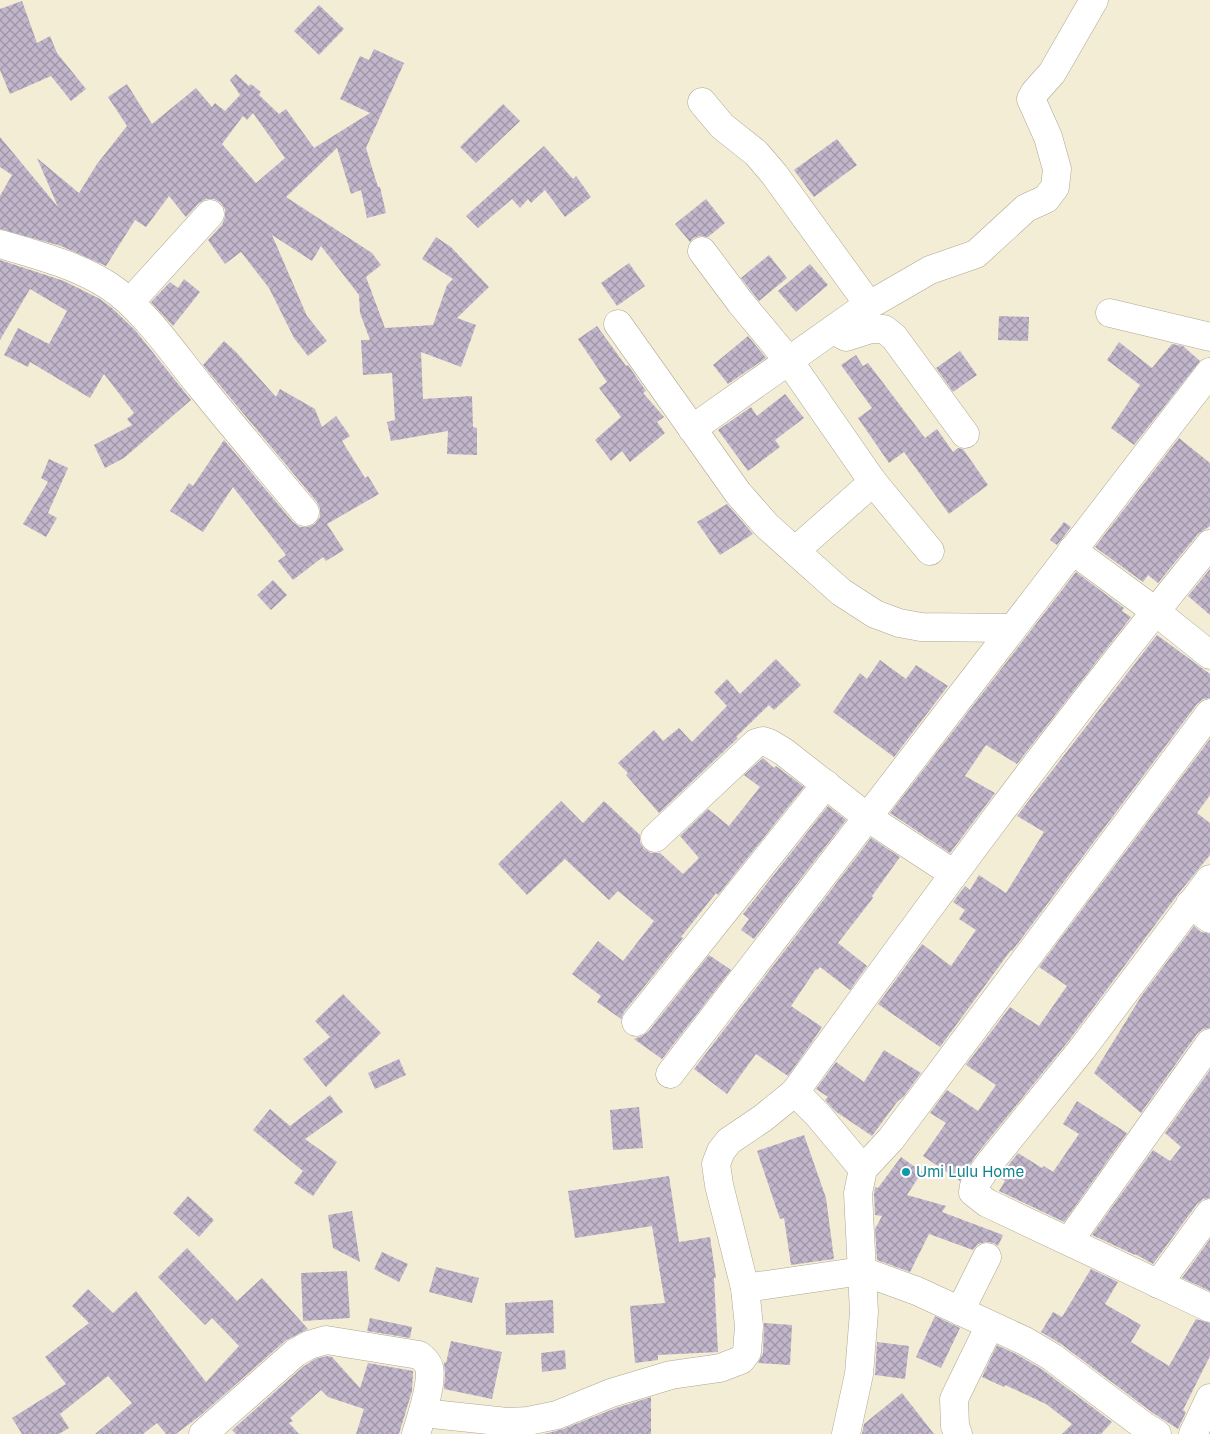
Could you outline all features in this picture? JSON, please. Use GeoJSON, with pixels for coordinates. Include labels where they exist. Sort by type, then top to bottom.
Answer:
{"type":"FeatureCollection","features":[{"type":"Feature","properties":{"kind":"street"},"geometry":{"type":"LineString","coordinates":[[692,429],[869,305],[930,270],[976,254],[1026,208],[1046,198],[1055,187],[1057,170],[1048,137],[1032,99],[1035,92],[1052,73],[1094,0]]}},
{"type":"Feature","properties":{"kind":"street"},"geometry":{"type":"LineString","coordinates":[[702,102],[722,126],[756,153],[774,174],[869,305]]}},
{"type":"Feature","properties":{"kind":"street"},"geometry":{"type":"LineString","coordinates":[[130,302],[210,214]]}},
{"type":"Feature","properties":{"kind":"street"},"geometry":{"type":"LineString","coordinates":[[0,244],[54,260],[82,271],[110,287],[130,302],[306,512]]}},
{"type":"Feature","properties":{"kind":"street"},"geometry":{"type":"LineString","coordinates":[[702,252],[789,361],[873,482],[930,551]]}},
{"type":"Feature","properties":{"kind":"street"},"geometry":{"type":"LineString","coordinates":[[1110,313],[1210,337]]}},
{"type":"Feature","properties":{"kind":"street"},"geometry":{"type":"LineString","coordinates":[[618,324],[738,493],[767,526],[841,592],[875,614],[899,623],[921,627],[1012,628]]}},
{"type":"Feature","properties":{"kind":"street"},"geometry":{"type":"LineString","coordinates":[[833,330],[846,337],[871,329],[884,329],[894,337],[965,434]]}},
{"type":"Feature","properties":{"kind":"street"},"geometry":{"type":"LineString","coordinates":[[670,1074],[1210,372]]}},
{"type":"Feature","properties":{"kind":"street"},"geometry":{"type":"LineString","coordinates":[[796,550],[873,482]]}},
{"type":"Feature","properties":{"kind":"street"},"geometry":{"type":"LineString","coordinates":[[203,1434],[295,1353],[309,1345],[326,1340],[419,1355],[426,1361],[430,1369],[428,1388],[419,1424],[528,1421],[557,1415],[671,1374],[732,1365],[741,1360],[747,1352],[749,1326],[745,1288],[719,1185],[716,1164],[721,1150],[729,1141],[763,1118],[795,1092],[901,944],[1022,781],[1210,544]]}},
{"type":"Feature","properties":{"kind":"street"},"geometry":{"type":"LineString","coordinates":[[1072,550],[1155,611],[1210,655]]}},
{"type":"Feature","properties":{"kind":"street"},"geometry":{"type":"LineString","coordinates":[[846,1434],[859,1374],[864,1312],[858,1193],[862,1169],[891,1139],[1210,713]]}},
{"type":"Feature","properties":{"kind":"street"},"geometry":{"type":"LineString","coordinates":[[655,838],[756,743],[762,741],[769,743],[797,761],[867,817],[954,874]]}},
{"type":"Feature","properties":{"kind":"street"},"geometry":{"type":"LineString","coordinates":[[636,1022],[826,784]]}},
{"type":"Feature","properties":{"kind":"street"},"geometry":{"type":"LineString","coordinates":[[1210,879],[1200,912],[1082,1049],[988,1165],[974,1186],[973,1192],[987,1203],[1210,1308]]}},
{"type":"Feature","properties":{"kind":"street"},"geometry":{"type":"LineString","coordinates":[[1069,1241],[1210,1043]]}},
{"type":"Feature","properties":{"kind":"street"},"geometry":{"type":"LineString","coordinates":[[795,1092],[818,1115],[862,1169]]}},
{"type":"Feature","properties":{"kind":"street"},"geometry":{"type":"LineString","coordinates":[[1158,1284],[1210,1213]]}},
{"type":"Feature","properties":{"kind":"street"},"geometry":{"type":"LineString","coordinates":[[960,1311],[987,1257]]}},
{"type":"Feature","properties":{"kind":"street"},"geometry":{"type":"LineString","coordinates":[[745,1288],[862,1271],[918,1291],[1025,1342],[1052,1357],[1157,1434]]}},
{"type":"Feature","properties":{"kind":"street"},"geometry":{"type":"LineString","coordinates":[[958,1434],[955,1426],[954,1400],[990,1325]]}},
{"type":"Feature","properties":{"kind":"street"},"geometry":{"type":"LineString","coordinates":[[1193,1434],[1210,1398]]}},
{"type":"Feature","properties":{"kind":"building"},"geometry":{"type":"Polygon","coordinates":[[[22,1],[37,43],[50,36],[57,53],[86,89],[71,101],[51,76],[10,94],[0,70],[0,9],[22,1]]]}},
{"type":"Feature","properties":{"kind":"building"},"geometry":{"type":"Polygon","coordinates":[[[319,5],[344,29],[319,55],[294,31],[319,5]]]}},
{"type":"Feature","properties":{"kind":"building"},"geometry":{"type":"Polygon","coordinates":[[[374,49],[404,63],[366,148],[378,187],[380,187],[386,213],[367,218],[361,190],[351,194],[337,148],[286,197],[372,253],[381,265],[366,277],[385,328],[433,325],[447,285],[453,279],[422,259],[436,237],[451,247],[489,287],[457,318],[476,325],[461,367],[421,352],[423,399],[472,396],[473,427],[477,428],[477,455],[447,454],[448,431],[391,441],[387,422],[395,420],[392,373],[363,375],[361,340],[370,340],[360,313],[359,295],[321,246],[312,261],[272,235],[307,316],[327,341],[308,356],[294,338],[269,288],[241,252],[225,264],[208,240],[222,225],[225,217],[225,209],[220,202],[214,199],[206,199],[199,203],[186,217],[169,196],[146,227],[135,220],[106,266],[61,246],[0,229],[0,196],[12,175],[0,167],[0,137],[58,207],[37,158],[79,193],[97,164],[127,126],[108,97],[127,84],[152,124],[196,88],[212,107],[215,103],[225,111],[240,95],[230,80],[236,74],[249,86],[251,84],[261,92],[259,95],[279,114],[286,109],[314,148],[370,113],[340,99],[360,56],[369,60],[374,49]],[[253,113],[247,120],[243,116],[222,144],[256,183],[285,158],[253,113]]]}},
{"type":"Feature","properties":{"kind":"building"},"geometry":{"type":"Polygon","coordinates":[[[503,104],[520,121],[476,163],[460,147],[503,104]]]}},
{"type":"Feature","properties":{"kind":"building"},"geometry":{"type":"Polygon","coordinates":[[[837,139],[857,165],[814,197],[794,170],[837,139]]]}},
{"type":"Feature","properties":{"kind":"building"},"geometry":{"type":"Polygon","coordinates":[[[544,146],[573,179],[576,176],[591,197],[565,217],[545,190],[531,203],[528,199],[520,208],[512,199],[478,228],[466,216],[544,146]]]}},
{"type":"Feature","properties":{"kind":"building"},"geometry":{"type":"Polygon","coordinates":[[[706,199],[725,223],[708,237],[700,236],[693,238],[690,242],[675,224],[706,199]]]}},
{"type":"Feature","properties":{"kind":"building"},"geometry":{"type":"Polygon","coordinates":[[[769,255],[787,278],[759,301],[741,278],[769,255]]]}},
{"type":"Feature","properties":{"kind":"building"},"geometry":{"type":"Polygon","coordinates":[[[0,260],[64,281],[100,299],[135,330],[191,400],[124,458],[105,468],[94,445],[132,425],[127,419],[134,413],[104,374],[90,398],[30,362],[28,367],[4,355],[18,328],[49,344],[67,311],[30,289],[0,340],[0,260]]]}},
{"type":"Feature","properties":{"kind":"building"},"geometry":{"type":"Polygon","coordinates":[[[629,263],[645,286],[617,306],[601,283],[629,263]]]}},
{"type":"Feature","properties":{"kind":"building"},"geometry":{"type":"Polygon","coordinates":[[[810,264],[828,285],[796,312],[778,291],[810,264]]]}},
{"type":"Feature","properties":{"kind":"building"},"geometry":{"type":"Polygon","coordinates":[[[184,279],[200,292],[173,326],[151,302],[170,282],[178,288],[184,279]]]}},
{"type":"Feature","properties":{"kind":"building"},"geometry":{"type":"Polygon","coordinates":[[[999,316],[1029,317],[1028,341],[998,340],[999,316]]]}},
{"type":"Feature","properties":{"kind":"building"},"geometry":{"type":"Polygon","coordinates":[[[597,326],[646,391],[643,393],[664,417],[657,422],[665,433],[630,462],[622,451],[611,461],[595,440],[621,417],[599,388],[607,382],[578,339],[597,326]]]}},
{"type":"Feature","properties":{"kind":"building"},"geometry":{"type":"Polygon","coordinates":[[[748,336],[766,358],[728,384],[713,365],[748,336]]]}},
{"type":"Feature","properties":{"kind":"building"},"geometry":{"type":"Polygon","coordinates":[[[224,341],[276,397],[280,389],[315,409],[322,427],[336,416],[350,436],[342,441],[365,478],[368,476],[379,494],[327,524],[344,550],[326,561],[323,557],[293,580],[278,561],[286,555],[233,487],[203,532],[170,511],[189,483],[193,486],[224,440],[293,522],[300,527],[308,527],[315,524],[320,517],[320,509],[317,502],[203,365],[224,341]]]}},
{"type":"Feature","properties":{"kind":"building"},"geometry":{"type":"Polygon","coordinates":[[[1119,342],[1152,368],[1172,344],[1183,346],[1200,361],[1134,445],[1111,428],[1140,385],[1107,360],[1119,342]]]}},
{"type":"Feature","properties":{"kind":"building"},"geometry":{"type":"Polygon","coordinates":[[[960,351],[977,375],[953,392],[936,368],[960,351]]]}},
{"type":"Feature","properties":{"kind":"building"},"geometry":{"type":"Polygon","coordinates":[[[856,355],[863,366],[868,363],[925,438],[937,429],[953,452],[958,448],[963,449],[988,485],[949,514],[904,452],[889,463],[858,418],[872,408],[841,365],[856,355]]]}},
{"type":"Feature","properties":{"kind":"building"},"geometry":{"type":"Polygon","coordinates":[[[785,394],[804,418],[775,440],[780,447],[748,471],[718,430],[751,407],[757,416],[785,394]]]}},
{"type":"Feature","properties":{"kind":"building"},"geometry":{"type":"Polygon","coordinates":[[[1179,438],[1210,463],[1210,526],[1198,534],[1158,583],[1148,575],[1143,582],[1095,547],[1179,438]]]}},
{"type":"Feature","properties":{"kind":"building"},"geometry":{"type":"Polygon","coordinates":[[[49,459],[68,468],[48,513],[57,518],[46,537],[23,524],[48,482],[41,478],[49,459]]]}},
{"type":"Feature","properties":{"kind":"building"},"geometry":{"type":"Polygon","coordinates":[[[727,504],[753,534],[720,555],[697,522],[727,504]]]}},
{"type":"Feature","properties":{"kind":"building"},"geometry":{"type":"Polygon","coordinates":[[[1064,522],[1071,527],[1057,545],[1050,540],[1064,522]]]}},
{"type":"Feature","properties":{"kind":"building"},"geometry":{"type":"Polygon","coordinates":[[[1210,569],[1210,615],[1188,596],[1210,569]]]}},
{"type":"Feature","properties":{"kind":"building"},"geometry":{"type":"Polygon","coordinates":[[[1076,572],[1124,608],[1122,611],[1131,617],[1017,764],[986,745],[965,776],[995,793],[950,853],[890,813],[1076,572]]]}},
{"type":"Feature","properties":{"kind":"building"},"geometry":{"type":"Polygon","coordinates":[[[273,580],[287,595],[271,610],[257,595],[273,580]]]}},
{"type":"Feature","properties":{"kind":"building"},"geometry":{"type":"Polygon","coordinates":[[[1157,635],[1210,674],[1210,698],[1203,699],[1197,704],[940,1047],[878,1004],[922,944],[951,966],[976,930],[959,919],[965,910],[953,902],[965,886],[970,890],[979,875],[1006,893],[1044,832],[1017,816],[1157,635]]]}},
{"type":"Feature","properties":{"kind":"building"},"geometry":{"type":"Polygon","coordinates":[[[776,659],[801,685],[774,710],[769,705],[736,737],[738,738],[659,813],[618,763],[654,730],[663,741],[679,728],[692,742],[727,706],[714,692],[727,679],[740,694],[776,659]]]}},
{"type":"Feature","properties":{"kind":"building"},"geometry":{"type":"Polygon","coordinates":[[[880,660],[906,679],[916,665],[948,686],[894,757],[833,712],[860,673],[867,679],[880,660]]]}},
{"type":"Feature","properties":{"kind":"building"},"geometry":{"type":"Polygon","coordinates":[[[1210,739],[1210,795],[1197,813],[1210,823],[1210,855],[1178,894],[1070,1039],[976,1155],[960,1181],[923,1156],[946,1123],[930,1113],[947,1090],[978,1111],[996,1085],[966,1065],[1010,1007],[1039,1026],[1067,986],[1039,967],[1210,739]]]}},
{"type":"Feature","properties":{"kind":"building"},"geometry":{"type":"Polygon","coordinates":[[[763,758],[774,768],[776,766],[804,787],[718,895],[716,893],[681,937],[683,938],[624,1012],[621,1019],[597,1002],[601,996],[572,974],[598,941],[623,961],[654,921],[618,891],[609,900],[565,859],[527,895],[498,864],[561,801],[583,823],[604,801],[640,835],[640,842],[644,849],[651,853],[660,853],[683,874],[699,858],[680,836],[708,809],[729,826],[760,787],[744,775],[763,758]]]}},
{"type":"Feature","properties":{"kind":"building"},"geometry":{"type":"Polygon","coordinates":[[[828,806],[846,820],[754,939],[741,930],[749,919],[743,914],[828,806]]]}},
{"type":"Feature","properties":{"kind":"building"},"geometry":{"type":"Polygon","coordinates":[[[871,838],[900,857],[872,896],[873,898],[838,943],[867,966],[850,990],[820,967],[816,969],[791,1006],[822,1027],[788,1076],[756,1054],[727,1094],[694,1069],[871,838]]]}},
{"type":"Feature","properties":{"kind":"building"},"geometry":{"type":"Polygon","coordinates":[[[1194,926],[1201,932],[1210,934],[1210,1028],[1203,1029],[1197,1034],[1141,1113],[1094,1073],[1142,995],[1194,926]]]}},
{"type":"Feature","properties":{"kind":"building"},"geometry":{"type":"Polygon","coordinates":[[[709,955],[731,970],[662,1059],[634,1039],[648,1032],[709,955]]]}},
{"type":"Feature","properties":{"kind":"building"},"geometry":{"type":"Polygon","coordinates":[[[343,994],[381,1033],[326,1087],[303,1059],[330,1037],[315,1021],[343,994]]]}},
{"type":"Feature","properties":{"kind":"building"},"geometry":{"type":"Polygon","coordinates":[[[884,1050],[921,1073],[872,1136],[835,1111],[825,1100],[828,1097],[816,1089],[836,1062],[864,1082],[884,1050]]]}},
{"type":"Feature","properties":{"kind":"building"},"geometry":{"type":"Polygon","coordinates":[[[399,1059],[406,1075],[375,1089],[368,1073],[399,1059]]]}},
{"type":"Feature","properties":{"kind":"building"},"geometry":{"type":"Polygon","coordinates":[[[1210,1070],[1210,1198],[1203,1199],[1197,1204],[1153,1264],[1092,1235],[1153,1150],[1170,1161],[1181,1147],[1165,1133],[1210,1070]]]}},
{"type":"Feature","properties":{"kind":"building"},"geometry":{"type":"Polygon","coordinates":[[[330,1095],[343,1112],[305,1139],[337,1162],[313,1196],[294,1183],[303,1171],[253,1130],[270,1109],[290,1126],[330,1095]]]}},
{"type":"Feature","properties":{"kind":"building"},"geometry":{"type":"Polygon","coordinates":[[[1077,1101],[1127,1133],[1064,1222],[999,1191],[1005,1181],[999,1177],[1018,1153],[1042,1168],[1044,1166],[1053,1172],[1079,1134],[1063,1124],[1077,1101]]]}},
{"type":"Feature","properties":{"kind":"building"},"geometry":{"type":"Polygon","coordinates":[[[639,1107],[643,1148],[613,1150],[610,1110],[639,1107]]]}},
{"type":"Feature","properties":{"kind":"building"},"geometry":{"type":"Polygon","coordinates":[[[804,1135],[826,1198],[834,1259],[791,1265],[784,1218],[780,1219],[757,1151],[804,1135]]]}},
{"type":"Feature","properties":{"kind":"building"},"geometry":{"type":"Polygon","coordinates":[[[901,1157],[922,1172],[907,1195],[946,1206],[942,1212],[1003,1235],[998,1246],[994,1243],[986,1242],[978,1244],[973,1250],[929,1234],[910,1272],[877,1260],[875,1229],[882,1216],[875,1215],[875,1187],[878,1188],[901,1157]]]}},
{"type":"Feature","properties":{"kind":"building"},"geometry":{"type":"Polygon","coordinates":[[[669,1176],[679,1242],[710,1237],[716,1278],[714,1278],[718,1352],[658,1355],[658,1360],[635,1363],[630,1306],[665,1303],[652,1226],[575,1238],[568,1191],[669,1176]]]}},
{"type":"Feature","properties":{"kind":"building"},"geometry":{"type":"Polygon","coordinates":[[[188,1196],[214,1220],[199,1237],[173,1213],[188,1196]]]}},
{"type":"Feature","properties":{"kind":"building"},"geometry":{"type":"Polygon","coordinates":[[[352,1211],[360,1262],[333,1248],[328,1215],[352,1211]]]}},
{"type":"Feature","properties":{"kind":"building"},"geometry":{"type":"Polygon","coordinates":[[[1210,1239],[1210,1291],[1182,1278],[1210,1239]]]}},
{"type":"Feature","properties":{"kind":"building"},"geometry":{"type":"Polygon","coordinates":[[[187,1248],[237,1301],[262,1278],[308,1329],[285,1341],[201,1415],[176,1434],[166,1434],[157,1423],[143,1434],[95,1434],[132,1403],[108,1376],[60,1414],[69,1428],[59,1434],[22,1434],[12,1418],[66,1384],[45,1357],[89,1323],[72,1306],[88,1289],[113,1313],[136,1291],[206,1382],[239,1346],[212,1318],[205,1325],[158,1277],[187,1248]]]}},
{"type":"Feature","properties":{"kind":"building"},"geometry":{"type":"Polygon","coordinates":[[[382,1252],[408,1264],[399,1282],[374,1269],[382,1252]]]}},
{"type":"Feature","properties":{"kind":"building"},"geometry":{"type":"Polygon","coordinates":[[[436,1267],[479,1278],[472,1303],[429,1292],[436,1267]]]}},
{"type":"Feature","properties":{"kind":"building"},"geometry":{"type":"Polygon","coordinates":[[[1091,1269],[1118,1282],[1105,1304],[1141,1325],[1131,1342],[1169,1366],[1196,1319],[1210,1323],[1210,1356],[1183,1410],[1186,1412],[1178,1429],[1153,1413],[1061,1344],[1041,1332],[1053,1312],[1062,1317],[1091,1269]]]}},
{"type":"Feature","properties":{"kind":"building"},"geometry":{"type":"Polygon","coordinates":[[[347,1271],[350,1318],[303,1321],[301,1273],[347,1271]]]}},
{"type":"Feature","properties":{"kind":"building"},"geometry":{"type":"Polygon","coordinates":[[[553,1300],[554,1333],[506,1335],[505,1303],[553,1300]]]}},
{"type":"Feature","properties":{"kind":"building"},"geometry":{"type":"Polygon","coordinates":[[[935,1316],[960,1328],[941,1368],[916,1357],[935,1316]]]}},
{"type":"Feature","properties":{"kind":"building"},"geometry":{"type":"Polygon","coordinates":[[[370,1318],[412,1327],[410,1338],[367,1331],[370,1318]]]}},
{"type":"Feature","properties":{"kind":"building"},"geometry":{"type":"Polygon","coordinates":[[[764,1323],[792,1325],[790,1365],[758,1363],[763,1353],[764,1323]]]}},
{"type":"Feature","properties":{"kind":"building"},"geometry":{"type":"Polygon","coordinates":[[[451,1341],[502,1352],[492,1399],[444,1389],[444,1362],[446,1363],[451,1341]]]}},
{"type":"Feature","properties":{"kind":"building"},"geometry":{"type":"Polygon","coordinates":[[[877,1342],[909,1346],[905,1379],[875,1375],[877,1342]]]}},
{"type":"Feature","properties":{"kind":"building"},"geometry":{"type":"Polygon","coordinates":[[[997,1345],[1043,1370],[1112,1422],[1101,1434],[1062,1434],[1072,1424],[1046,1404],[1005,1385],[1004,1387],[982,1377],[997,1345]]]}},
{"type":"Feature","properties":{"kind":"building"},"geometry":{"type":"Polygon","coordinates":[[[565,1350],[566,1369],[542,1372],[541,1353],[565,1350]]]}},
{"type":"Feature","properties":{"kind":"building"},"geometry":{"type":"Polygon","coordinates":[[[327,1356],[332,1357],[360,1388],[368,1363],[413,1371],[412,1391],[399,1434],[356,1434],[364,1409],[328,1397],[321,1390],[290,1418],[293,1421],[289,1423],[299,1434],[236,1434],[232,1430],[304,1366],[315,1359],[327,1356]]]}},
{"type":"Feature","properties":{"kind":"building"},"geometry":{"type":"Polygon","coordinates":[[[902,1393],[934,1434],[862,1434],[864,1424],[902,1393]]]}},
{"type":"Feature","properties":{"kind":"building"},"geometry":{"type":"Polygon","coordinates":[[[651,1397],[651,1434],[544,1434],[563,1429],[616,1408],[651,1397]]]}},
{"type":"Feature","properties":{"kind":"place","name":"Umi Lulu Home"},"geometry":{"type":"Point","coordinates":[906,1172]}}]}
